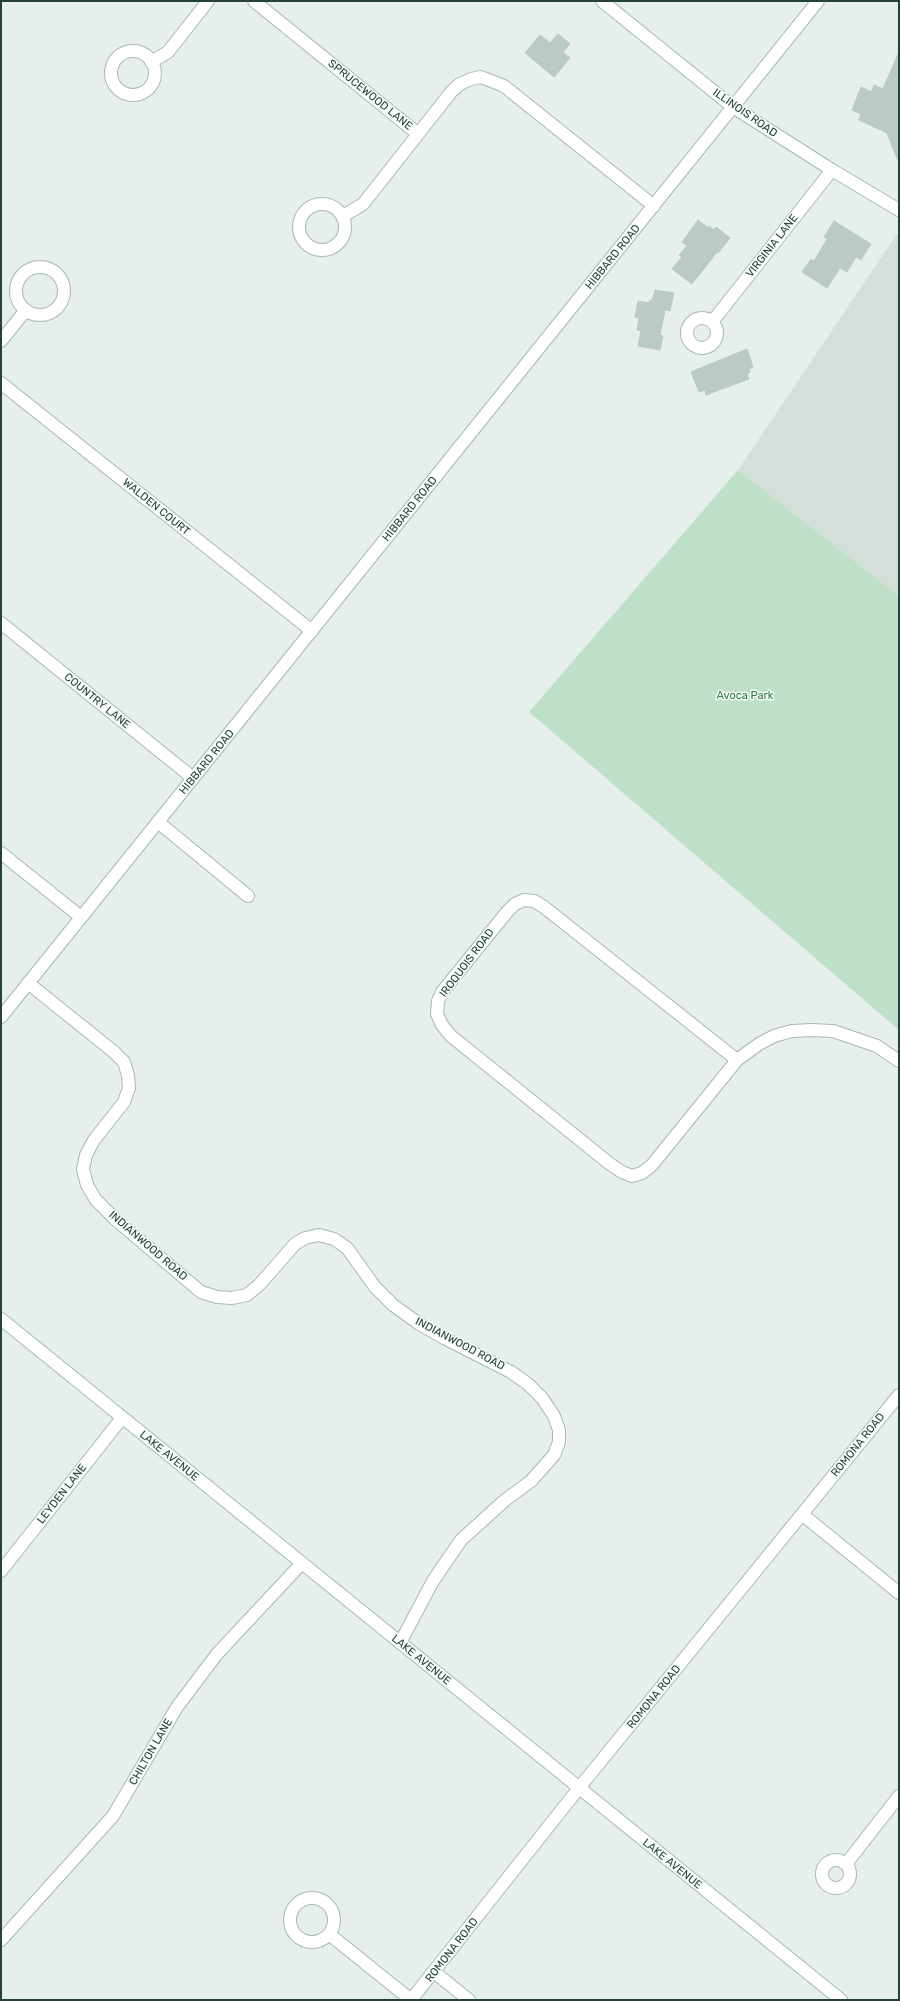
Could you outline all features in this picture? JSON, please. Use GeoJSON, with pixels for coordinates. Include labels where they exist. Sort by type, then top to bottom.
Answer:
{"type":"FeatureCollection","features":[{"type":"Feature","properties":{"kind":"street"},"geometry":{"type":"LineString","coordinates":[[152,62],[168,52],[208,1]]}},
{"type":"Feature","properties":{"kind":"street","name":"SPRUCEWOOD LANE"},"geometry":{"type":"LineString","coordinates":[[254,1],[418,134],[452,91],[460,84],[471,79],[481,77],[504,86],[654,206]]}},
{"type":"Feature","properties":{"kind":"street","name":"ILLINOIS ROAD"},"geometry":{"type":"LineString","coordinates":[[602,1],[734,107],[832,170],[899,210]]}},
{"type":"Feature","properties":{"kind":"street","name":"HIBBARD ROAD"},"geometry":{"type":"LineString","coordinates":[[1,1017],[818,1]]}},
{"type":"Feature","properties":{"kind":"street"},"geometry":{"type":"LineString","coordinates":[[343,216],[363,204],[418,134]]}},
{"type":"Feature","properties":{"kind":"street","name":"VIRGINIA LANE"},"geometry":{"type":"LineString","coordinates":[[712,322],[832,170]]}},
{"type":"Feature","properties":{"kind":"street"},"geometry":{"type":"LineString","coordinates":[[37,266],[53,270],[63,282],[64,297],[61,304],[48,314],[32,314],[26,310],[17,296],[16,288],[23,274],[29,269],[37,266]]}},
{"type":"Feature","properties":{"kind":"street"},"geometry":{"type":"LineString","coordinates":[[1,341],[26,310]]}},
{"type":"Feature","properties":{"kind":"street","name":"WALDEN COURT"},"geometry":{"type":"LineString","coordinates":[[1,382],[312,631]]}},
{"type":"Feature","properties":{"kind":"street","name":"COUNTRY LANE"},"geometry":{"type":"LineString","coordinates":[[1,623],[193,778]]}},
{"type":"Feature","properties":{"kind":"street"},"geometry":{"type":"LineString","coordinates":[[158,822],[248,896]]}},
{"type":"Feature","properties":{"kind":"street"},"geometry":{"type":"LineString","coordinates":[[1,853],[81,917]]}},
{"type":"Feature","properties":{"kind":"street","name":"IROQUOIS ROAD"},"geometry":{"type":"LineString","coordinates":[[737,1060],[544,907],[534,902],[524,900],[515,904],[507,912],[442,992],[438,1001],[437,1014],[442,1026],[451,1036],[610,1164],[622,1172],[632,1176],[642,1173],[652,1165],[737,1060],[759,1044],[774,1036],[792,1031],[834,1030],[877,1046],[899,1061]]}},
{"type":"Feature","properties":{"kind":"street","name":"INDIANWOOD ROAD"},"geometry":{"type":"LineString","coordinates":[[28,983],[114,1052],[124,1062],[128,1075],[129,1088],[124,1102],[94,1140],[86,1155],[84,1169],[87,1184],[96,1200],[116,1220],[201,1292],[217,1297],[232,1298],[247,1295],[260,1284],[295,1244],[305,1238],[319,1235],[334,1239],[347,1248],[375,1287],[392,1305],[418,1323],[444,1338],[511,1372],[528,1384],[542,1398],[554,1416],[560,1430],[560,1442],[554,1455],[530,1481],[504,1501],[461,1540],[433,1581],[400,1643]]}},
{"type":"Feature","properties":{"kind":"street","name":"LAKE AVENUE"},"geometry":{"type":"LineString","coordinates":[[1,1319],[841,2000]]}},
{"type":"Feature","properties":{"kind":"street","name":"ROMONA ROAD"},"geometry":{"type":"LineString","coordinates":[[411,2000],[579,1788],[803,1515],[899,1395]]}},
{"type":"Feature","properties":{"kind":"street","name":"LEYDEN LANE"},"geometry":{"type":"LineString","coordinates":[[1,1571],[122,1418]]}},
{"type":"Feature","properties":{"kind":"street"},"geometry":{"type":"LineString","coordinates":[[803,1515],[899,1593]]}},
{"type":"Feature","properties":{"kind":"street","name":"CHILTON LANE"},"geometry":{"type":"LineString","coordinates":[[1,1940],[113,1816],[177,1707],[217,1654],[302,1563]]}},
{"type":"Feature","properties":{"kind":"street"},"geometry":{"type":"LineString","coordinates":[[846,1864],[899,1796]]}},
{"type":"Feature","properties":{"kind":"street"},"geometry":{"type":"LineString","coordinates":[[329,1934],[411,2000]]}},
{"type":"Feature","properties":{"kind":"street"},"geometry":{"type":"LineString","coordinates":[[434,1972],[469,2000]]}},
{"type":"Feature","properties":{"kind":"shaded area"},"geometry":{"type":"Polygon","coordinates":[[[899,231],[899,596],[738,470],[899,231]]]}},
{"type":"Feature","properties":{"kind":"green space","name":"Avoca Park"},"geometry":{"type":"Polygon","coordinates":[[[738,470],[899,596],[899,1030],[529,712],[738,470]]]}},
{"type":"Feature","properties":{"kind":"building"},"geometry":{"type":"Polygon","coordinates":[[[558,34],[570,44],[563,52],[570,58],[554,77],[525,53],[540,35],[550,43],[558,34]]]}},
{"type":"Feature","properties":{"kind":"building"},"geometry":{"type":"Polygon","coordinates":[[[899,52],[898,161],[887,133],[859,120],[861,114],[852,110],[861,87],[871,92],[874,85],[883,89],[899,52]]]}},
{"type":"Feature","properties":{"kind":"building"},"geometry":{"type":"Polygon","coordinates":[[[698,220],[708,228],[709,226],[714,230],[716,227],[730,238],[692,284],[672,269],[682,257],[679,255],[687,246],[682,242],[698,220]]]}},
{"type":"Feature","properties":{"kind":"building"},"geometry":{"type":"Polygon","coordinates":[[[834,221],[871,244],[861,260],[856,257],[847,272],[840,268],[827,288],[802,272],[811,259],[814,261],[827,239],[824,237],[834,221]]]}},
{"type":"Feature","properties":{"kind":"building"},"geometry":{"type":"Polygon","coordinates":[[[655,290],[674,293],[670,311],[665,310],[660,335],[663,336],[660,350],[638,346],[641,331],[637,330],[639,318],[635,317],[638,301],[650,303],[655,290]]]}},
{"type":"Feature","properties":{"kind":"building"},"geometry":{"type":"Polygon","coordinates":[[[747,349],[753,367],[749,369],[750,372],[747,374],[749,379],[706,395],[705,390],[699,392],[691,372],[747,349]]]}}]}
